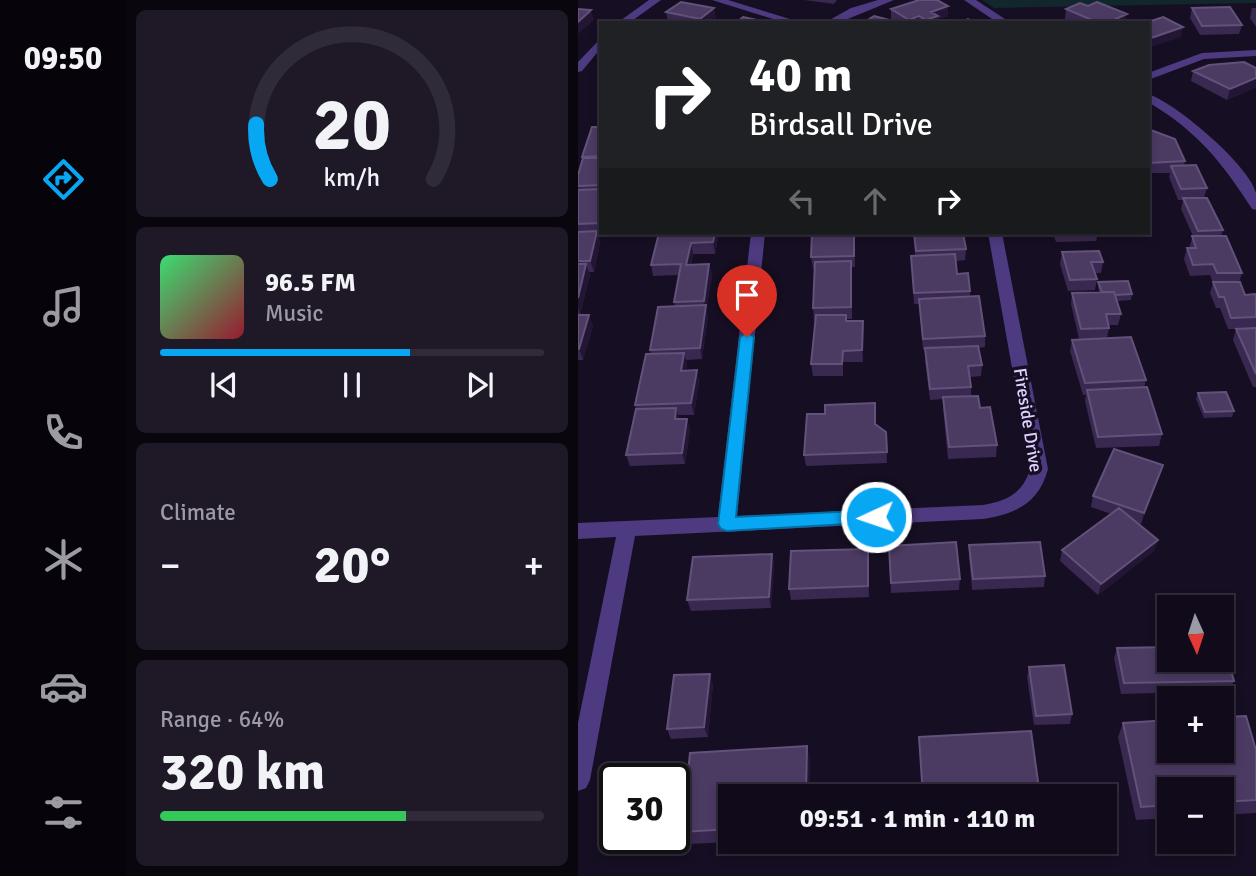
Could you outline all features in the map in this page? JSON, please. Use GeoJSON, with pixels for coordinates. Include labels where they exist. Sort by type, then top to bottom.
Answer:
{"type":"FeatureCollection","features":[{"type":"Feature","properties":{"kind":"street"},"geometry":{"type":"LineString","coordinates":[[625,21],[656,0]]}},
{"type":"Feature","properties":{"kind":"street"},"geometry":{"type":"LineString","coordinates":[[717,0],[791,21]]}},
{"type":"Feature","properties":{"kind":"street"},"geometry":{"type":"LineString","coordinates":[[833,21],[855,10],[889,0]]}},
{"type":"Feature","properties":{"kind":"street"},"geometry":{"type":"LineString","coordinates":[[969,0],[1003,21]]}},
{"type":"Feature","properties":{"kind":"street"},"geometry":{"type":"LineString","coordinates":[[578,69],[599,43]]}},
{"type":"Feature","properties":{"kind":"street"},"geometry":{"type":"LineString","coordinates":[[1150,76],[1202,56],[1256,53]]}},
{"type":"Feature","properties":{"kind":"street"},"geometry":{"type":"LineString","coordinates":[[1150,98],[1206,138],[1242,178],[1256,206]]}},
{"type":"Feature","properties":{"kind":"street"},"geometry":{"type":"LineString","coordinates":[[1242,178],[1256,178]]}},
{"type":"Feature","properties":{"kind":"street"},"geometry":{"type":"LineString","coordinates":[[727,524],[758,235]]}},
{"type":"Feature","properties":{"kind":"street","name":"Fireside Drive"},"geometry":{"type":"LineString","coordinates":[[578,531],[983,512],[1015,505],[1036,482],[1039,469],[994,235]]}},
{"type":"Feature","properties":{"kind":"street"},"geometry":{"type":"LineString","coordinates":[[578,780],[627,529]]}},
{"type":"Feature","properties":{"kind":"green space"},"geometry":{"type":"Polygon","coordinates":[[[982,0],[1256,0],[1257,3],[994,8],[982,0]]]}},
{"type":"Feature","properties":{"kind":"building"},"geometry":{"type":"Polygon","coordinates":[[[919,0],[937,0],[948,6],[931,12],[938,16],[926,20],[919,16],[909,20],[891,9],[919,0]]]}},
{"type":"Feature","properties":{"kind":"building"},"geometry":{"type":"Polygon","coordinates":[[[681,2],[714,8],[700,19],[666,12],[681,2]]]}},
{"type":"Feature","properties":{"kind":"building"},"geometry":{"type":"Polygon","coordinates":[[[1097,2],[1127,14],[1111,21],[1094,21],[1066,9],[1080,3],[1088,6],[1097,2]]]}},
{"type":"Feature","properties":{"kind":"building"},"geometry":{"type":"Polygon","coordinates":[[[1230,7],[1242,25],[1202,26],[1192,8],[1230,7]]]}},
{"type":"Feature","properties":{"kind":"building"},"geometry":{"type":"Polygon","coordinates":[[[578,9],[591,10],[578,22],[578,9]]]}},
{"type":"Feature","properties":{"kind":"building"},"geometry":{"type":"Polygon","coordinates":[[[874,16],[893,21],[866,21],[874,16]]]}},
{"type":"Feature","properties":{"kind":"building"},"geometry":{"type":"Polygon","coordinates":[[[743,17],[762,21],[738,21],[743,17]]]}},
{"type":"Feature","properties":{"kind":"building"},"geometry":{"type":"Polygon","coordinates":[[[1163,17],[1183,27],[1150,38],[1150,21],[1163,17]]]}},
{"type":"Feature","properties":{"kind":"building"},"geometry":{"type":"Polygon","coordinates":[[[1244,62],[1256,68],[1256,78],[1230,89],[1193,71],[1209,65],[1244,62]]]}},
{"type":"Feature","properties":{"kind":"building"},"geometry":{"type":"Polygon","coordinates":[[[592,127],[599,127],[599,156],[582,157],[592,127]]]}},
{"type":"Feature","properties":{"kind":"building"},"geometry":{"type":"Polygon","coordinates":[[[1150,130],[1175,139],[1185,161],[1150,163],[1150,130]]]}},
{"type":"Feature","properties":{"kind":"building"},"geometry":{"type":"Polygon","coordinates":[[[583,158],[599,158],[599,185],[578,186],[583,158]]]}},
{"type":"Feature","properties":{"kind":"building"},"geometry":{"type":"Polygon","coordinates":[[[1196,165],[1207,188],[1181,189],[1171,166],[1196,165]]]}},
{"type":"Feature","properties":{"kind":"building"},"geometry":{"type":"Polygon","coordinates":[[[599,189],[599,223],[578,224],[578,190],[599,189]]]}},
{"type":"Feature","properties":{"kind":"building"},"geometry":{"type":"Polygon","coordinates":[[[1183,198],[1207,198],[1223,230],[1198,231],[1183,198]]]}},
{"type":"Feature","properties":{"kind":"building"},"geometry":{"type":"Polygon","coordinates":[[[597,231],[590,261],[578,261],[578,232],[597,231]]]}},
{"type":"Feature","properties":{"kind":"building"},"geometry":{"type":"Polygon","coordinates":[[[658,235],[715,235],[713,242],[691,243],[686,265],[709,264],[704,301],[674,302],[681,264],[651,265],[658,235]]]}},
{"type":"Feature","properties":{"kind":"building"},"geometry":{"type":"Polygon","coordinates":[[[812,235],[854,235],[854,256],[811,257],[812,235]]]}},
{"type":"Feature","properties":{"kind":"building"},"geometry":{"type":"Polygon","coordinates":[[[914,235],[963,235],[966,249],[916,251],[914,235]]]}},
{"type":"Feature","properties":{"kind":"building"},"geometry":{"type":"Polygon","coordinates":[[[1192,236],[1226,236],[1242,273],[1217,273],[1213,264],[1193,265],[1187,248],[1196,248],[1192,236]]]}},
{"type":"Feature","properties":{"kind":"building"},"geometry":{"type":"Polygon","coordinates":[[[1099,251],[1103,262],[1091,262],[1097,279],[1070,280],[1062,252],[1099,251]]]}},
{"type":"Feature","properties":{"kind":"building"},"geometry":{"type":"Polygon","coordinates":[[[955,254],[957,274],[968,273],[970,291],[914,293],[911,256],[955,254]]]}},
{"type":"Feature","properties":{"kind":"building"},"geometry":{"type":"Polygon","coordinates":[[[851,261],[851,307],[813,308],[815,262],[851,261]]]}},
{"type":"Feature","properties":{"kind":"building"},"geometry":{"type":"Polygon","coordinates":[[[578,264],[586,264],[578,298],[578,264]]]}},
{"type":"Feature","properties":{"kind":"building"},"geometry":{"type":"Polygon","coordinates":[[[1128,281],[1132,294],[1115,295],[1114,292],[1102,292],[1098,282],[1128,281]]]}},
{"type":"Feature","properties":{"kind":"building"},"geometry":{"type":"Polygon","coordinates":[[[1213,282],[1240,282],[1245,295],[1255,294],[1256,317],[1231,318],[1224,297],[1219,297],[1213,282]]]}},
{"type":"Feature","properties":{"kind":"building"},"geometry":{"type":"Polygon","coordinates":[[[1114,292],[1121,314],[1106,314],[1109,328],[1081,329],[1072,293],[1114,292]]]}},
{"type":"Feature","properties":{"kind":"building"},"geometry":{"type":"Polygon","coordinates":[[[979,296],[985,336],[923,339],[919,299],[979,296]]]}},
{"type":"Feature","properties":{"kind":"building"},"geometry":{"type":"Polygon","coordinates":[[[706,305],[700,348],[650,350],[658,307],[706,305]]]}},
{"type":"Feature","properties":{"kind":"building"},"geometry":{"type":"Polygon","coordinates":[[[578,315],[589,315],[579,349],[578,349],[578,315]]]}},
{"type":"Feature","properties":{"kind":"building"},"geometry":{"type":"Polygon","coordinates":[[[816,315],[846,315],[846,321],[863,321],[862,350],[843,351],[842,364],[811,364],[816,315]]]}},
{"type":"Feature","properties":{"kind":"building"},"geometry":{"type":"Polygon","coordinates":[[[1256,328],[1256,374],[1236,329],[1256,328]]]}},
{"type":"Feature","properties":{"kind":"building"},"geometry":{"type":"Polygon","coordinates":[[[1131,337],[1146,380],[1085,383],[1072,340],[1131,337]]]}},
{"type":"Feature","properties":{"kind":"building"},"geometry":{"type":"Polygon","coordinates":[[[978,346],[982,365],[968,366],[971,387],[930,389],[925,348],[978,346]]]}},
{"type":"Feature","properties":{"kind":"building"},"geometry":{"type":"Polygon","coordinates":[[[684,353],[681,371],[697,370],[691,403],[635,405],[646,354],[684,353]]]}},
{"type":"Feature","properties":{"kind":"building"},"geometry":{"type":"Polygon","coordinates":[[[1147,387],[1162,434],[1098,437],[1087,390],[1147,387]]]}},
{"type":"Feature","properties":{"kind":"building"},"geometry":{"type":"Polygon","coordinates":[[[1226,392],[1234,411],[1205,412],[1198,393],[1226,392]]]}},
{"type":"Feature","properties":{"kind":"building"},"geometry":{"type":"Polygon","coordinates":[[[978,396],[980,408],[990,407],[997,445],[949,447],[943,397],[978,396]]]}},
{"type":"Feature","properties":{"kind":"building"},"geometry":{"type":"Polygon","coordinates":[[[875,403],[875,424],[886,432],[887,452],[804,455],[807,414],[825,414],[825,405],[875,403]]]}},
{"type":"Feature","properties":{"kind":"building"},"geometry":{"type":"Polygon","coordinates":[[[676,408],[675,419],[687,419],[682,453],[626,455],[636,409],[676,408]]]}},
{"type":"Feature","properties":{"kind":"building"},"geometry":{"type":"Polygon","coordinates":[[[1114,449],[1163,465],[1144,513],[1093,496],[1114,449]]]}},
{"type":"Feature","properties":{"kind":"building"},"geometry":{"type":"Polygon","coordinates":[[[1119,508],[1158,540],[1101,584],[1062,550],[1119,508]]]}},
{"type":"Feature","properties":{"kind":"building"},"geometry":{"type":"Polygon","coordinates":[[[956,542],[960,579],[891,583],[889,546],[956,542]]]}},
{"type":"Feature","properties":{"kind":"building"},"geometry":{"type":"Polygon","coordinates":[[[1040,542],[1045,576],[973,579],[969,545],[1040,542]]]}},
{"type":"Feature","properties":{"kind":"building"},"geometry":{"type":"Polygon","coordinates":[[[868,549],[868,586],[789,589],[791,551],[868,549]]]}},
{"type":"Feature","properties":{"kind":"building"},"geometry":{"type":"Polygon","coordinates":[[[772,554],[769,597],[687,600],[693,557],[772,554]]]}},
{"type":"Feature","properties":{"kind":"building"},"geometry":{"type":"Polygon","coordinates":[[[1157,647],[1157,672],[1231,672],[1234,681],[1124,683],[1117,648],[1157,647]]]}},
{"type":"Feature","properties":{"kind":"building"},"geometry":{"type":"Polygon","coordinates":[[[1064,665],[1072,714],[1036,716],[1029,667],[1064,665]]]}},
{"type":"Feature","properties":{"kind":"building"},"geometry":{"type":"Polygon","coordinates":[[[710,674],[704,727],[667,729],[674,675],[710,674]]]}},
{"type":"Feature","properties":{"kind":"building"},"geometry":{"type":"Polygon","coordinates":[[[1234,716],[1246,716],[1256,750],[1256,800],[1234,801],[1234,777],[1157,777],[1157,806],[1141,807],[1123,723],[1157,721],[1157,763],[1234,763],[1234,716]]]}},
{"type":"Feature","properties":{"kind":"building"},"geometry":{"type":"Polygon","coordinates":[[[1031,731],[1038,784],[922,784],[919,737],[1031,731]]]}},
{"type":"Feature","properties":{"kind":"building"},"geometry":{"type":"Polygon","coordinates":[[[807,746],[806,784],[718,784],[718,830],[690,832],[690,753],[807,746]]]}},
{"type":"Feature","properties":{"kind":"route"},"geometry":{"type":"LineString","coordinates":[[747,337],[727,524],[876,517]]}}]}
